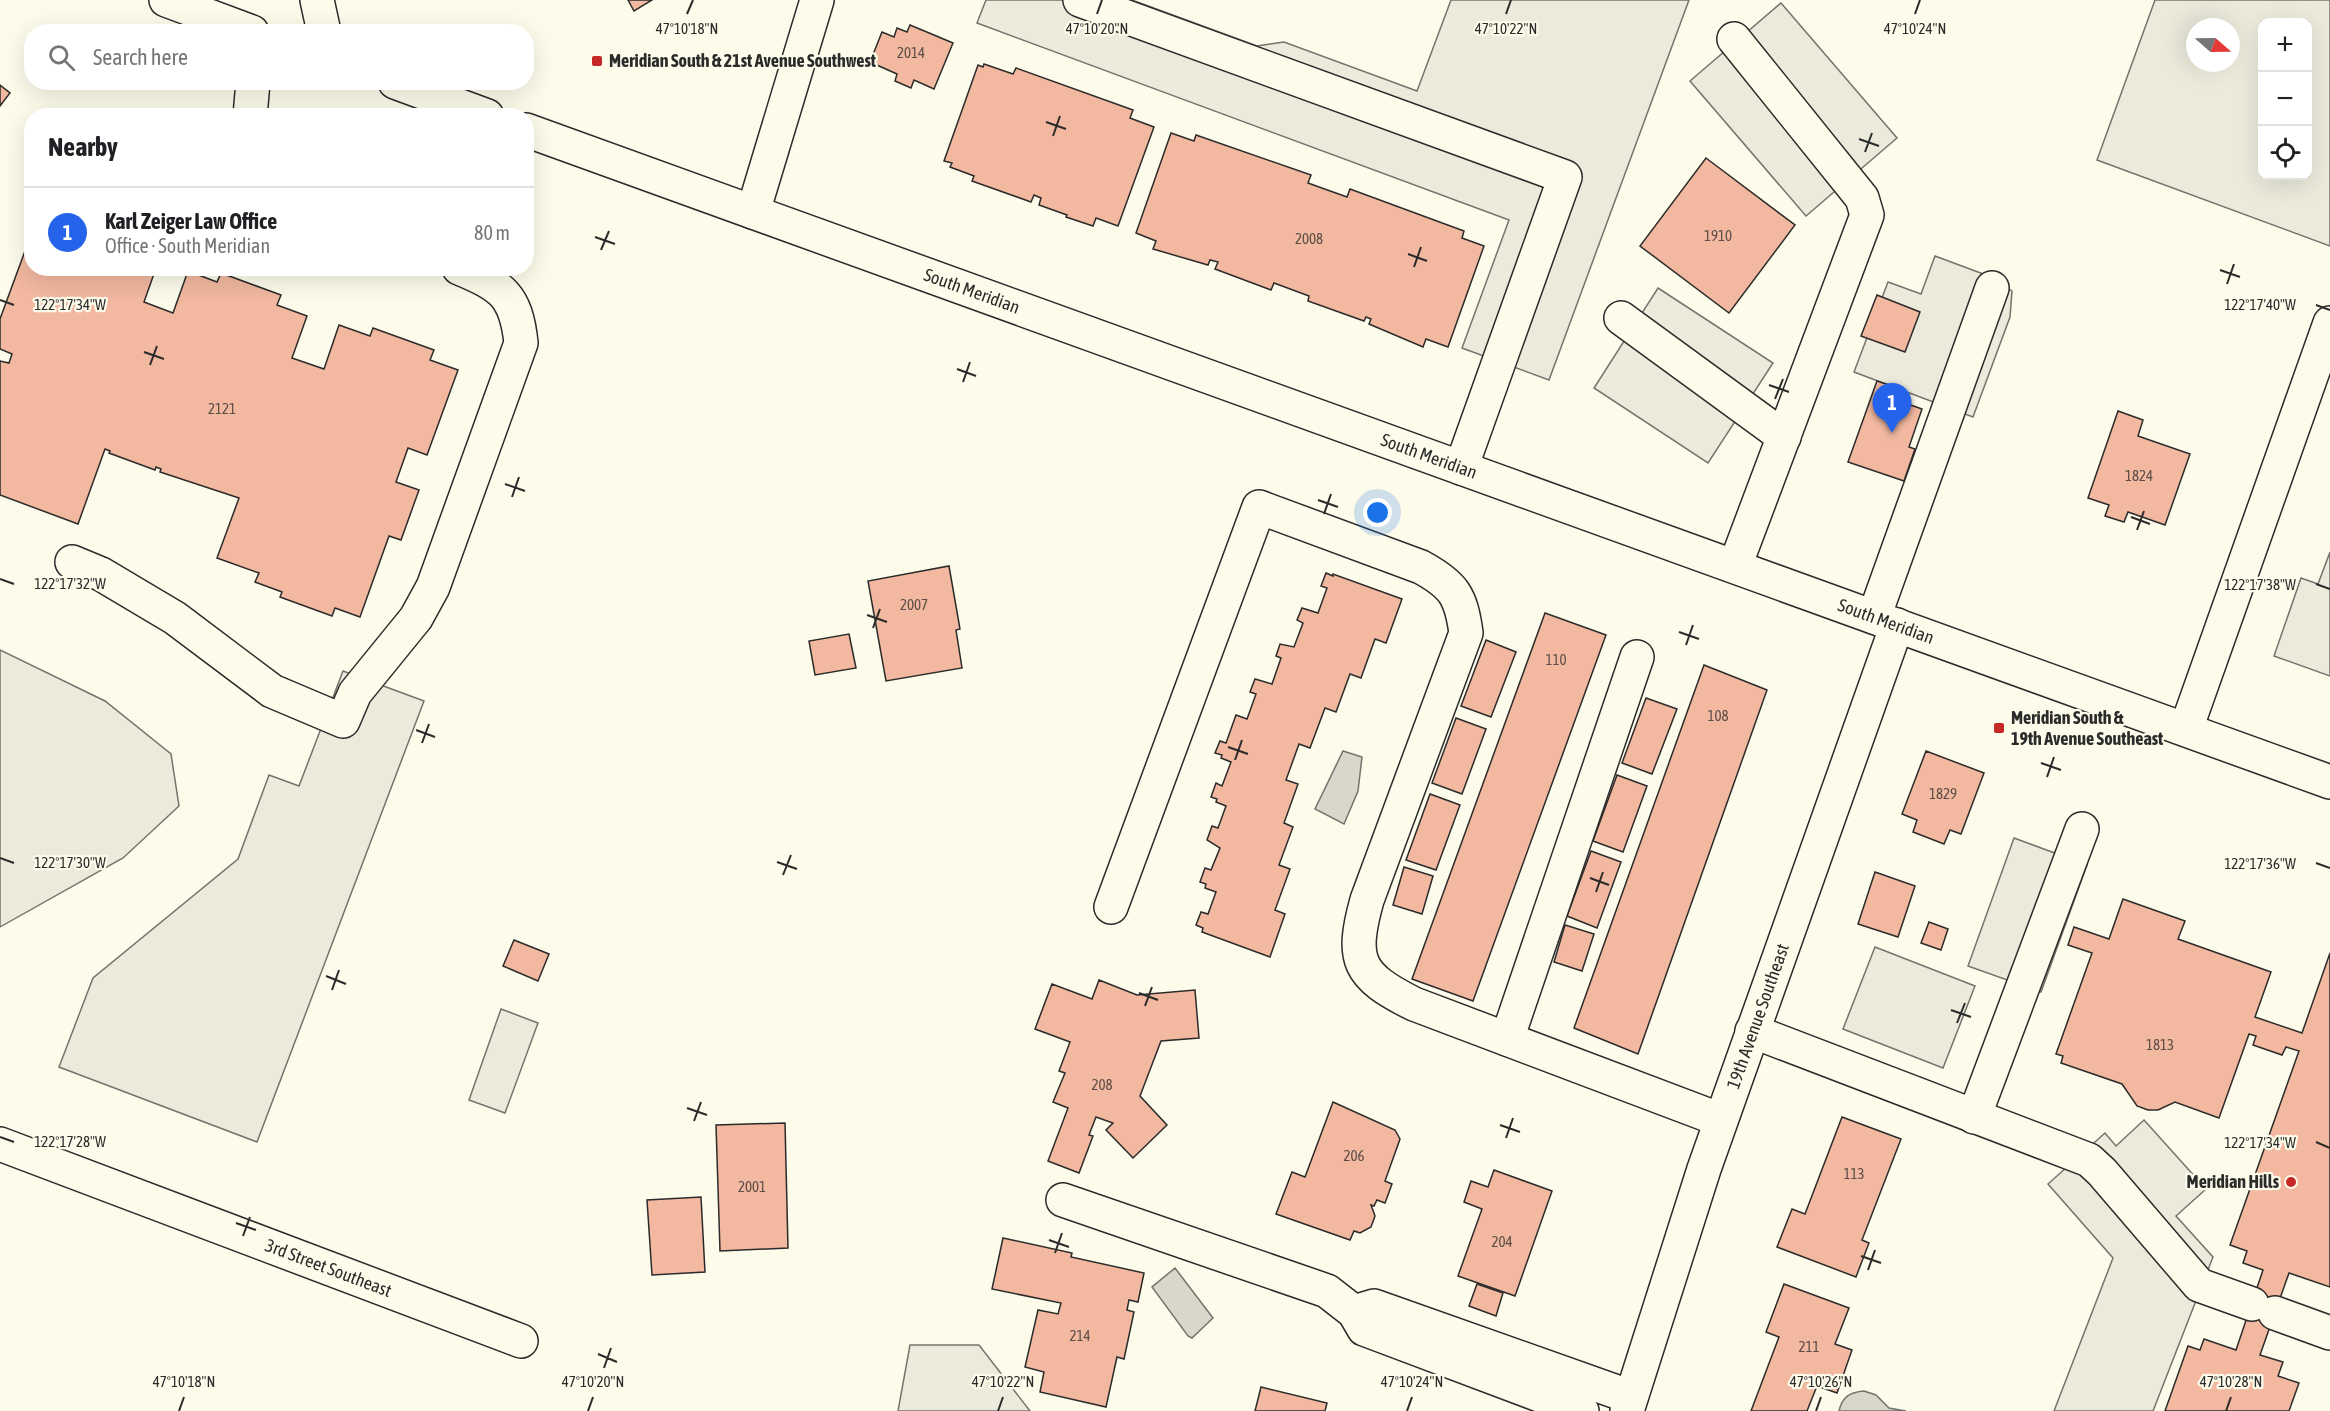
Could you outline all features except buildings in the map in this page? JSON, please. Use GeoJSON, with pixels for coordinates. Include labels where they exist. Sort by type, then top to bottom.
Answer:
{"type":"FeatureCollection","features":[{"type":"Feature","properties":{"kind":"main road"},"geometry":{"type":"LineString","coordinates":[[166,0],[230,24]]}},
{"type":"Feature","properties":{"kind":"main road"},"geometry":{"type":"LineString","coordinates":[[317,0],[322,24]]}},
{"type":"Feature","properties":{"kind":"main road"},"geometry":{"type":"LineString","coordinates":[[753,212],[817,0]]}},
{"type":"Feature","properties":{"kind":"main road"},"geometry":{"type":"LineString","coordinates":[[1080,0],[1565,177],[1461,468]]}},
{"type":"Feature","properties":{"kind":"main road"},"geometry":{"type":"LineString","coordinates":[[1734,39],[1862,198],[1867,215],[1736,566]]}},
{"type":"Feature","properties":{"kind":"main road"},"geometry":{"type":"LineString","coordinates":[[251,108],[253,90]]}},
{"type":"Feature","properties":{"kind":"main road"},"geometry":{"type":"LineString","coordinates":[[417,90],[465,108]]}},
{"type":"Feature","properties":{"kind":"main road","name":"South Meridian"},"geometry":{"type":"LineString","coordinates":[[534,133],[2330,782]]}},
{"type":"Feature","properties":{"kind":"main road"},"geometry":{"type":"LineString","coordinates":[[72,562],[101,574],[175,618],[272,692],[343,721],[355,693],[416,618],[433,587],[521,343],[518,318],[506,295],[477,276]]}},
{"type":"Feature","properties":{"kind":"main road","name":"19th Avenue Southeast"},"geometry":{"type":"LineString","coordinates":[[1629,1404],[1992,288]]}},
{"type":"Feature","properties":{"kind":"main road"},"geometry":{"type":"LineString","coordinates":[[1621,318],[1784,437]]}},
{"type":"Feature","properties":{"kind":"main road"},"geometry":{"type":"LineString","coordinates":[[2186,729],[2330,323]]}},
{"type":"Feature","properties":{"kind":"main road"},"geometry":{"type":"LineString","coordinates":[[1111,907],[1259,507],[1421,567],[1441,578],[1456,593],[1463,611],[1466,633],[1366,900],[1359,926],[1358,954],[1365,972],[1388,991],[1414,1004],[1721,1120]]}},
{"type":"Feature","properties":{"kind":"main road"},"geometry":{"type":"LineString","coordinates":[[1507,1039],[1637,657]]}},
{"type":"Feature","properties":{"kind":"main road"},"geometry":{"type":"LineString","coordinates":[[1974,1117],[2082,829]]}},
{"type":"Feature","properties":{"kind":"main road"},"geometry":{"type":"LineString","coordinates":[[1752,1031],[2090,1160],[2199,1285],[2330,1334]]}},
{"type":"Feature","properties":{"kind":"main road","name":"3rd Street Southeast"},"geometry":{"type":"LineString","coordinates":[[0,1144],[521,1341]]}},
{"type":"Feature","properties":{"kind":"main road"},"geometry":{"type":"LineString","coordinates":[[1063,1200],[1327,1291],[1354,1312],[1364,1329],[1582,1411]]}},
{"type":"Feature","properties":{"kind":"main road"},"geometry":{"type":"LineString","coordinates":[[1354,1312],[1374,1306],[1629,1404]]}},
{"type":"Feature","properties":{"kind":"shaded area"},"geometry":{"type":"Polygon","coordinates":[[[986,0],[1132,0],[1257,46],[1284,42],[1417,91],[1451,0],[1689,0],[1549,380],[1462,348],[1509,220],[977,23],[986,0]]]}},
{"type":"Feature","properties":{"kind":"shaded area"},"geometry":{"type":"Polygon","coordinates":[[[2155,0],[2330,0],[2330,246],[2097,160],[2155,0]]]}},
{"type":"Feature","properties":{"kind":"shaded area"},"geometry":{"type":"Polygon","coordinates":[[[1781,3],[1897,138],[1806,216],[1690,81],[1781,3]]]}},
{"type":"Feature","properties":{"kind":"shaded area"},"geometry":{"type":"Polygon","coordinates":[[[1935,256],[1994,278],[2012,291],[2010,317],[1973,417],[1854,372],[1888,282],[1921,294],[1935,256]]]}},
{"type":"Feature","properties":{"kind":"shaded area"},"geometry":{"type":"Polygon","coordinates":[[[1658,288],[1773,363],[1708,463],[1594,388],[1658,288]]]}},
{"type":"Feature","properties":{"kind":"shaded area"},"geometry":{"type":"Polygon","coordinates":[[[2330,552],[2330,676],[2274,656],[2301,578],[2318,584],[2330,552]]]}},
{"type":"Feature","properties":{"kind":"shaded area"},"geometry":{"type":"Polygon","coordinates":[[[0,650],[105,701],[171,754],[179,806],[123,858],[0,927],[0,650]]]}},
{"type":"Feature","properties":{"kind":"shaded area"},"geometry":{"type":"Polygon","coordinates":[[[343,671],[424,701],[257,1142],[59,1067],[93,978],[238,859],[269,775],[299,786],[343,671]]]}},
{"type":"Feature","properties":{"kind":"shaded area"},"geometry":{"type":"Polygon","coordinates":[[[1343,751],[1362,757],[1358,791],[1344,824],[1315,809],[1343,751]]]}},
{"type":"Feature","properties":{"kind":"shaded area"},"geometry":{"type":"Polygon","coordinates":[[[2014,838],[2087,865],[2041,992],[1968,966],[2014,838]]]}},
{"type":"Feature","properties":{"kind":"shaded area"},"geometry":{"type":"Polygon","coordinates":[[[1875,947],[1975,986],[1943,1068],[1843,1029],[1875,947]]]}},
{"type":"Feature","properties":{"kind":"shaded area"},"geometry":{"type":"Polygon","coordinates":[[[501,1009],[538,1023],[505,1113],[469,1100],[501,1009]]]}},
{"type":"Feature","properties":{"kind":"shaded area"},"geometry":{"type":"Polygon","coordinates":[[[2144,1120],[2206,1189],[2176,1216],[2213,1257],[2153,1411],[2054,1411],[2113,1258],[2048,1184],[2105,1133],[2116,1146],[2144,1120]]]}},
{"type":"Feature","properties":{"kind":"shaded area"},"geometry":{"type":"Polygon","coordinates":[[[1175,1268],[1213,1318],[1192,1338],[1188,1336],[1152,1287],[1175,1268]]]}},
{"type":"Feature","properties":{"kind":"shaded area"},"geometry":{"type":"Polygon","coordinates":[[[910,1345],[979,1345],[1030,1411],[898,1411],[910,1345]]]}},
{"type":"Feature","properties":{"kind":"shaded area"},"geometry":{"type":"Polygon","coordinates":[[[1864,1391],[1876,1395],[1889,1408],[1906,1411],[1839,1411],[1847,1396],[1864,1391]]]}},
{"type":"Feature","properties":{"kind":"place","name":"Meridian South & 21st Avenue Southwest"},"geometry":{"type":"Point","coordinates":[597,61]}},
{"type":"Feature","properties":{"kind":"place","name":"Karl Zeiger Law Office"},"geometry":{"type":"Point","coordinates":[1892,433]}},
{"type":"Feature","properties":{"kind":"place","name":"Meridian South & 19th Avenue Southeast"},"geometry":{"type":"Point","coordinates":[1999,728]}},
{"type":"Feature","properties":{"kind":"place","name":"Meridian Hills"},"geometry":{"type":"Point","coordinates":[2291,1182]}}]}
